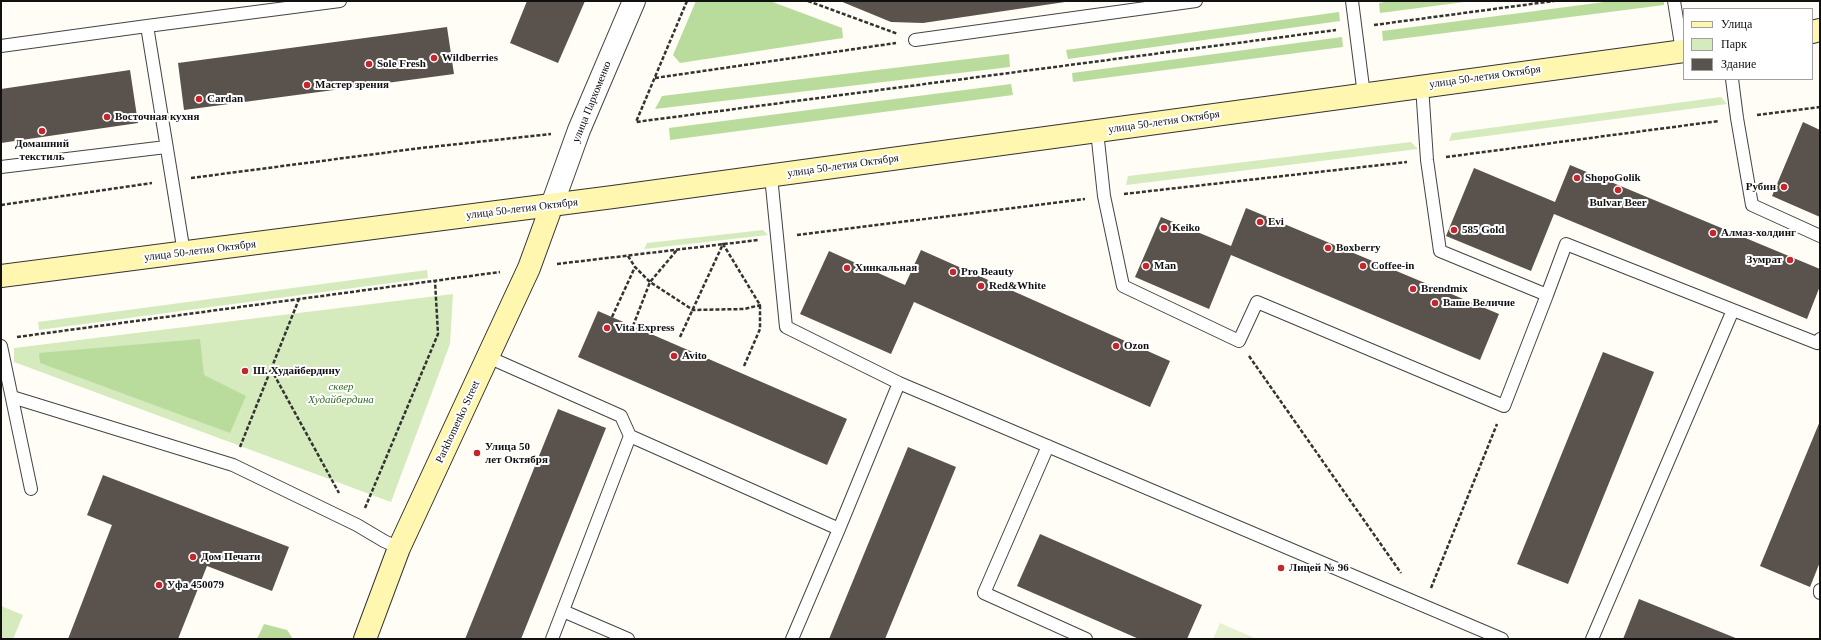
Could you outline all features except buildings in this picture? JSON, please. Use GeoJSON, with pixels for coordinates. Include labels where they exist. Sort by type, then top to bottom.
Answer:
{"type":"FeatureCollection","features":[{"type":"Feature","properties":{"kind":"main road","name":"улица 50-летия Октября"},"geometry":{"type":"LineString","coordinates":[[1,276],[771,176],[1683,51]]}},
{"type":"Feature","properties":{"kind":"main road","name":"Parkhomenko Street"},"geometry":{"type":"LineString","coordinates":[[365,639],[399,548],[529,268],[552,205]]}},
{"type":"Feature","properties":{"kind":"street","name":"улица Пархоменко"},"geometry":{"type":"LineString","coordinates":[[552,205],[580,130],[634,1]]}},
{"type":"Feature","properties":{"kind":"lane"},"geometry":{"type":"LineString","coordinates":[[1,46],[340,1]]}},
{"type":"Feature","properties":{"kind":"lane"},"geometry":{"type":"LineString","coordinates":[[915,40],[1196,1]]}},
{"type":"Feature","properties":{"kind":"lane"},"geometry":{"type":"LineString","coordinates":[[1352,1],[1364,95]]}},
{"type":"Feature","properties":{"kind":"lane"},"geometry":{"type":"LineString","coordinates":[[1674,1],[1683,51]]}},
{"type":"Feature","properties":{"kind":"lane"},"geometry":{"type":"LineString","coordinates":[[147,26],[184,253]]}},
{"type":"Feature","properties":{"kind":"lane"},"geometry":{"type":"LineString","coordinates":[[1732,80],[1752,206],[1820,236]]}},
{"type":"Feature","properties":{"kind":"lane"},"geometry":{"type":"LineString","coordinates":[[1422,86],[1427,160],[1440,251],[1547,295]]}},
{"type":"Feature","properties":{"kind":"lane"},"geometry":{"type":"LineString","coordinates":[[1097,131],[1104,196],[1123,286],[1238,341],[1257,302],[1504,406],[1566,244],[1817,343],[1820,339]]}},
{"type":"Feature","properties":{"kind":"lane"},"geometry":{"type":"LineString","coordinates":[[1,167],[166,148]]}},
{"type":"Feature","properties":{"kind":"lane"},"geometry":{"type":"LineString","coordinates":[[771,176],[786,327],[899,383],[1502,639]]}},
{"type":"Feature","properties":{"kind":"lane"},"geometry":{"type":"LineString","coordinates":[[1592,639],[1733,310]]}},
{"type":"Feature","properties":{"kind":"lane"},"geometry":{"type":"LineString","coordinates":[[5,342],[12,397],[31,489]]}},
{"type":"Feature","properties":{"kind":"lane"},"geometry":{"type":"LineString","coordinates":[[488,357],[621,416],[630,436],[839,529]]}},
{"type":"Feature","properties":{"kind":"lane"},"geometry":{"type":"LineString","coordinates":[[792,639],[899,383]]}},
{"type":"Feature","properties":{"kind":"lane"},"geometry":{"type":"LineString","coordinates":[[12,397],[233,465],[357,525],[399,548]]}},
{"type":"Feature","properties":{"kind":"lane"},"geometry":{"type":"LineString","coordinates":[[552,639],[630,436]]}},
{"type":"Feature","properties":{"kind":"lane"},"geometry":{"type":"LineString","coordinates":[[1048,446],[984,593],[1086,639]]}},
{"type":"Feature","properties":{"kind":"lane"},"geometry":{"type":"LineString","coordinates":[[562,611],[628,639]]}},
{"type":"Feature","properties":{"kind":"path"},"geometry":{"type":"LineString","coordinates":[[687,1],[636,122],[1554,1]]}},
{"type":"Feature","properties":{"kind":"path"},"geometry":{"type":"LineString","coordinates":[[808,1],[915,40]]}},
{"type":"Feature","properties":{"kind":"path"},"geometry":{"type":"LineString","coordinates":[[655,78],[915,40]]}},
{"type":"Feature","properties":{"kind":"path"},"geometry":{"type":"LineString","coordinates":[[1737,118],[1820,107]]}},
{"type":"Feature","properties":{"kind":"path"},"geometry":{"type":"LineString","coordinates":[[1,205],[171,180],[421,148],[552,134]]}},
{"type":"Feature","properties":{"kind":"path"},"geometry":{"type":"LineString","coordinates":[[680,337],[723,244],[760,305],[760,329],[744,366]]}},
{"type":"Feature","properties":{"kind":"path"},"geometry":{"type":"LineString","coordinates":[[632,326],[650,282],[677,250]]}},
{"type":"Feature","properties":{"kind":"path"},"geometry":{"type":"LineString","coordinates":[[628,256],[635,267],[650,282],[693,310],[744,310],[784,299]]}},
{"type":"Feature","properties":{"kind":"path"},"geometry":{"type":"LineString","coordinates":[[612,317],[635,267]]}},
{"type":"Feature","properties":{"kind":"path"},"geometry":{"type":"LineString","coordinates":[[5,342],[435,281],[438,334],[357,525]]}},
{"type":"Feature","properties":{"kind":"path"},"geometry":{"type":"LineString","coordinates":[[233,465],[270,369],[300,299]]}},
{"type":"Feature","properties":{"kind":"path"},"geometry":{"type":"LineString","coordinates":[[1238,341],[1401,574]]}},
{"type":"Feature","properties":{"kind":"path"},"geometry":{"type":"LineString","coordinates":[[270,369],[357,525]]}},
{"type":"Feature","properties":{"kind":"path"},"geometry":{"type":"LineString","coordinates":[[1424,606],[1504,406]]}},
{"type":"Feature","properties":{"kind":"green space"},"geometry":{"type":"Polygon","coordinates":[[[696,1],[770,1],[842,28],[843,38],[680,63],[673,55],[696,1]]]}},
{"type":"Feature","properties":{"kind":"green space"},"geometry":{"type":"Polygon","coordinates":[[[1390,1],[1472,1],[1380,13],[1379,3],[1390,1]]]}},
{"type":"Feature","properties":{"kind":"green space"},"geometry":{"type":"Polygon","coordinates":[[[1612,1],[1664,1],[1664,5],[1383,41],[1382,31],[1612,1]]]}},
{"type":"Feature","properties":{"kind":"green space"},"geometry":{"type":"Polygon","coordinates":[[[1339,12],[1340,21],[1068,59],[1066,50],[1339,12]]]}},
{"type":"Feature","properties":{"kind":"green space"},"geometry":{"type":"Polygon","coordinates":[[[1342,37],[1343,47],[1073,82],[1072,73],[1342,37]]]}},
{"type":"Feature","properties":{"kind":"green space"},"geometry":{"type":"Polygon","coordinates":[[[1009,54],[1010,67],[655,109],[662,96],[1009,54]]]}},
{"type":"Feature","properties":{"kind":"green space"},"geometry":{"type":"Polygon","coordinates":[[[1011,84],[1013,95],[670,140],[669,128],[1011,84]]]}},
{"type":"Feature","properties":{"kind":"green space"},"geometry":{"type":"Polygon","coordinates":[[[1721,97],[1727,104],[1449,141],[1452,133],[1721,97]]]}},
{"type":"Feature","properties":{"kind":"green space"},"geometry":{"type":"Polygon","coordinates":[[[1411,142],[1418,149],[1126,185],[1128,176],[1411,142]]]}},
{"type":"Feature","properties":{"kind":"green space"},"geometry":{"type":"Polygon","coordinates":[[[763,230],[768,235],[644,249],[647,243],[763,230]]]}},
{"type":"Feature","properties":{"kind":"green space"},"geometry":{"type":"Polygon","coordinates":[[[427,270],[428,278],[39,330],[38,322],[427,270]]]}},
{"type":"Feature","properties":{"kind":"green space","name":"сквер Худайбердина"},"geometry":{"type":"Polygon","coordinates":[[[453,294],[450,344],[391,502],[14,362],[14,348],[453,294]]]}},
{"type":"Feature","properties":{"kind":"green space"},"geometry":{"type":"Polygon","coordinates":[[[200,339],[204,375],[246,396],[230,433],[40,363],[39,353],[200,339]]]}},
{"type":"Feature","properties":{"kind":"green space"},"geometry":{"type":"Polygon","coordinates":[[[1,606],[23,615],[13,639],[1,639],[1,606]]]}},
{"type":"Feature","properties":{"kind":"green space"},"geometry":{"type":"Polygon","coordinates":[[[1220,623],[1257,639],[1213,639],[1220,623]]]}},
{"type":"Feature","properties":{"kind":"green space"},"geometry":{"type":"Polygon","coordinates":[[[264,624],[287,630],[293,639],[257,639],[264,624]]]}},
{"type":"Feature","properties":{"kind":"place","name":"Wildberries"},"geometry":{"type":"Point","coordinates":[434,58]}},
{"type":"Feature","properties":{"kind":"place","name":"Sole Fresh"},"geometry":{"type":"Point","coordinates":[369,64]}},
{"type":"Feature","properties":{"kind":"place","name":"Мастер зрения"},"geometry":{"type":"Point","coordinates":[307,85]}},
{"type":"Feature","properties":{"kind":"place","name":"Cardan"},"geometry":{"type":"Point","coordinates":[199,99]}},
{"type":"Feature","properties":{"kind":"place","name":"Восточная кухня"},"geometry":{"type":"Point","coordinates":[107,117]}},
{"type":"Feature","properties":{"kind":"place","name":"Домашний текстиль"},"geometry":{"type":"Point","coordinates":[42,131]}},
{"type":"Feature","properties":{"kind":"place","name":"ShopoGolik"},"geometry":{"type":"Point","coordinates":[1577,178]}},
{"type":"Feature","properties":{"kind":"place","name":"Рубин"},"geometry":{"type":"Point","coordinates":[1784,187]}},
{"type":"Feature","properties":{"kind":"place","name":"Bulvar Beer"},"geometry":{"type":"Point","coordinates":[1618,190]}},
{"type":"Feature","properties":{"kind":"place","name":"Evi"},"geometry":{"type":"Point","coordinates":[1260,222]}},
{"type":"Feature","properties":{"kind":"place","name":"Keiko"},"geometry":{"type":"Point","coordinates":[1164,228]}},
{"type":"Feature","properties":{"kind":"place","name":"585 Gold"},"geometry":{"type":"Point","coordinates":[1454,230]}},
{"type":"Feature","properties":{"kind":"place","name":"Алмаз-холдинг"},"geometry":{"type":"Point","coordinates":[1713,233]}},
{"type":"Feature","properties":{"kind":"place","name":"Boxberry"},"geometry":{"type":"Point","coordinates":[1328,248]}},
{"type":"Feature","properties":{"kind":"place","name":"Зумрат"},"geometry":{"type":"Point","coordinates":[1790,260]}},
{"type":"Feature","properties":{"kind":"place","name":"Man"},"geometry":{"type":"Point","coordinates":[1146,266]}},
{"type":"Feature","properties":{"kind":"place","name":"Coffee-in"},"geometry":{"type":"Point","coordinates":[1363,266]}},
{"type":"Feature","properties":{"kind":"place","name":"Хинкальная"},"geometry":{"type":"Point","coordinates":[847,268]}},
{"type":"Feature","properties":{"kind":"place","name":"Pro Beauty"},"geometry":{"type":"Point","coordinates":[953,272]}},
{"type":"Feature","properties":{"kind":"place","name":"Red&White"},"geometry":{"type":"Point","coordinates":[981,286]}},
{"type":"Feature","properties":{"kind":"place","name":"Brendmix"},"geometry":{"type":"Point","coordinates":[1413,289]}},
{"type":"Feature","properties":{"kind":"place","name":"Ваше Величие"},"geometry":{"type":"Point","coordinates":[1435,303]}},
{"type":"Feature","properties":{"kind":"place","name":"Vita Express"},"geometry":{"type":"Point","coordinates":[607,328]}},
{"type":"Feature","properties":{"kind":"place","name":"Ozon"},"geometry":{"type":"Point","coordinates":[1116,346]}},
{"type":"Feature","properties":{"kind":"place","name":"Avito"},"geometry":{"type":"Point","coordinates":[674,356]}},
{"type":"Feature","properties":{"kind":"place","name":"Ш. Худайбердину"},"geometry":{"type":"Point","coordinates":[245,371]}},
{"type":"Feature","properties":{"kind":"place","name":"Улица 50 лет Октября"},"geometry":{"type":"Point","coordinates":[477,453]}},
{"type":"Feature","properties":{"kind":"place","name":"Дом Печати"},"geometry":{"type":"Point","coordinates":[193,557]}},
{"type":"Feature","properties":{"kind":"place","name":"Лицей № 96"},"geometry":{"type":"Point","coordinates":[1281,568]}},
{"type":"Feature","properties":{"kind":"place","name":"Уфа 450079"},"geometry":{"type":"Point","coordinates":[159,585]}}]}
